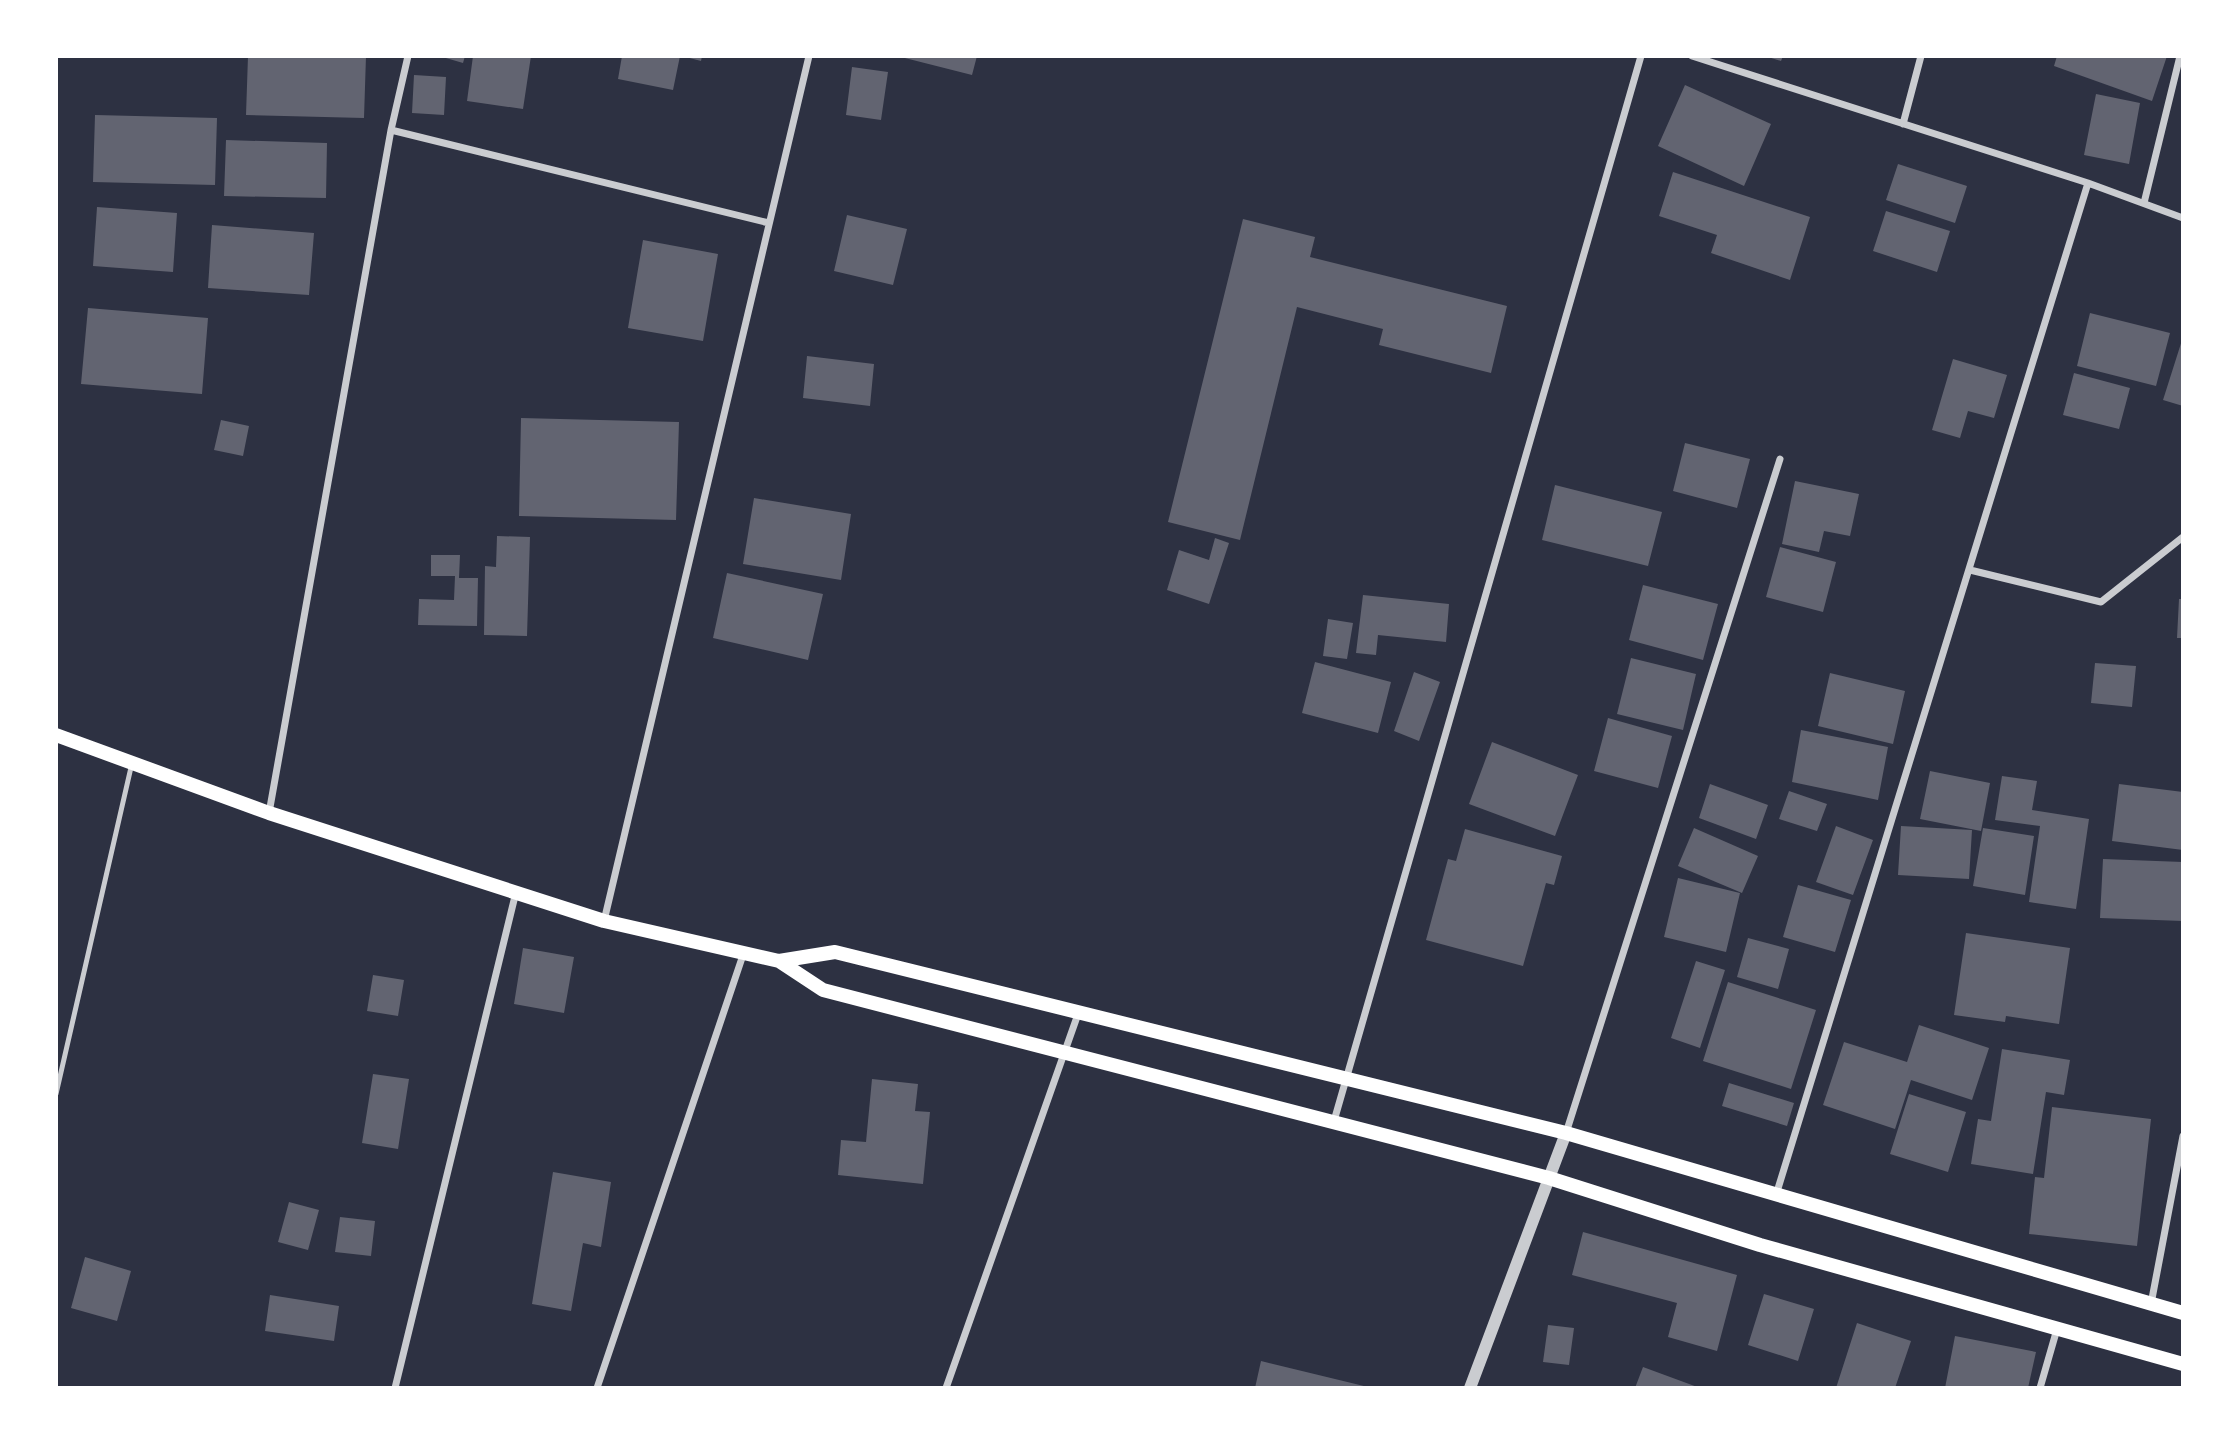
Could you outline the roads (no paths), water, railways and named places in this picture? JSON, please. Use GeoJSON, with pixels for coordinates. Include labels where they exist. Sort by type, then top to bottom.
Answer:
{"type":"FeatureCollection","features":[{"type":"Feature","properties":{"kind":"main road"},"geometry":{"type":"LineString","coordinates":[[56,735],[269,813],[604,921],[745,951],[779,961],[823,990],[1549,1178],[1760,1245],[2183,1364]]}},
{"type":"Feature","properties":{"kind":"main road"},"geometry":{"type":"LineString","coordinates":[[779,961],[835,952],[1566,1133],[2183,1313]]}},
{"type":"Feature","properties":{"kind":"street"},"geometry":{"type":"LineString","coordinates":[[269,813],[391,130],[408,56]]}},
{"type":"Feature","properties":{"kind":"street"},"geometry":{"type":"LineString","coordinates":[[604,921],[809,56]]}},
{"type":"Feature","properties":{"kind":"street"},"geometry":{"type":"LineString","coordinates":[[1334,1121],[1641,56]]}},
{"type":"Feature","properties":{"kind":"street"},"geometry":{"type":"LineString","coordinates":[[1692,56],[2088,183],[2183,218]]}},
{"type":"Feature","properties":{"kind":"street"},"geometry":{"type":"LineString","coordinates":[[1903,124],[1921,56]]}},
{"type":"Feature","properties":{"kind":"street"},"geometry":{"type":"LineString","coordinates":[[2144,204],[2180,56]]}},
{"type":"Feature","properties":{"kind":"street"},"geometry":{"type":"LineString","coordinates":[[391,130],[769,223]]}},
{"type":"Feature","properties":{"kind":"street"},"geometry":{"type":"LineString","coordinates":[[1776,1196],[2088,183]]}},
{"type":"Feature","properties":{"kind":"street"},"geometry":{"type":"LineString","coordinates":[[1470,1388],[1566,1133],[1780,459]]}},
{"type":"Feature","properties":{"kind":"street"},"geometry":{"type":"LineString","coordinates":[[1970,570],[2101,602],[2183,537]]}},
{"type":"Feature","properties":{"kind":"street"},"geometry":{"type":"LineString","coordinates":[[395,1388],[516,892]]}},
{"type":"Feature","properties":{"kind":"street"},"geometry":{"type":"LineString","coordinates":[[597,1388],[745,951]]}},
{"type":"Feature","properties":{"kind":"street"},"geometry":{"type":"LineString","coordinates":[[946,1388],[1078,1014]]}},
{"type":"Feature","properties":{"kind":"street"},"geometry":{"type":"LineString","coordinates":[[2151,1304],[2183,1136]]}},
{"type":"Feature","properties":{"kind":"street"},"geometry":{"type":"LineString","coordinates":[[2040,1388],[2057,1328]]}},
{"type":"Feature","properties":{"kind":"lane"},"geometry":{"type":"LineString","coordinates":[[56,1094],[132,763]]}}]}
